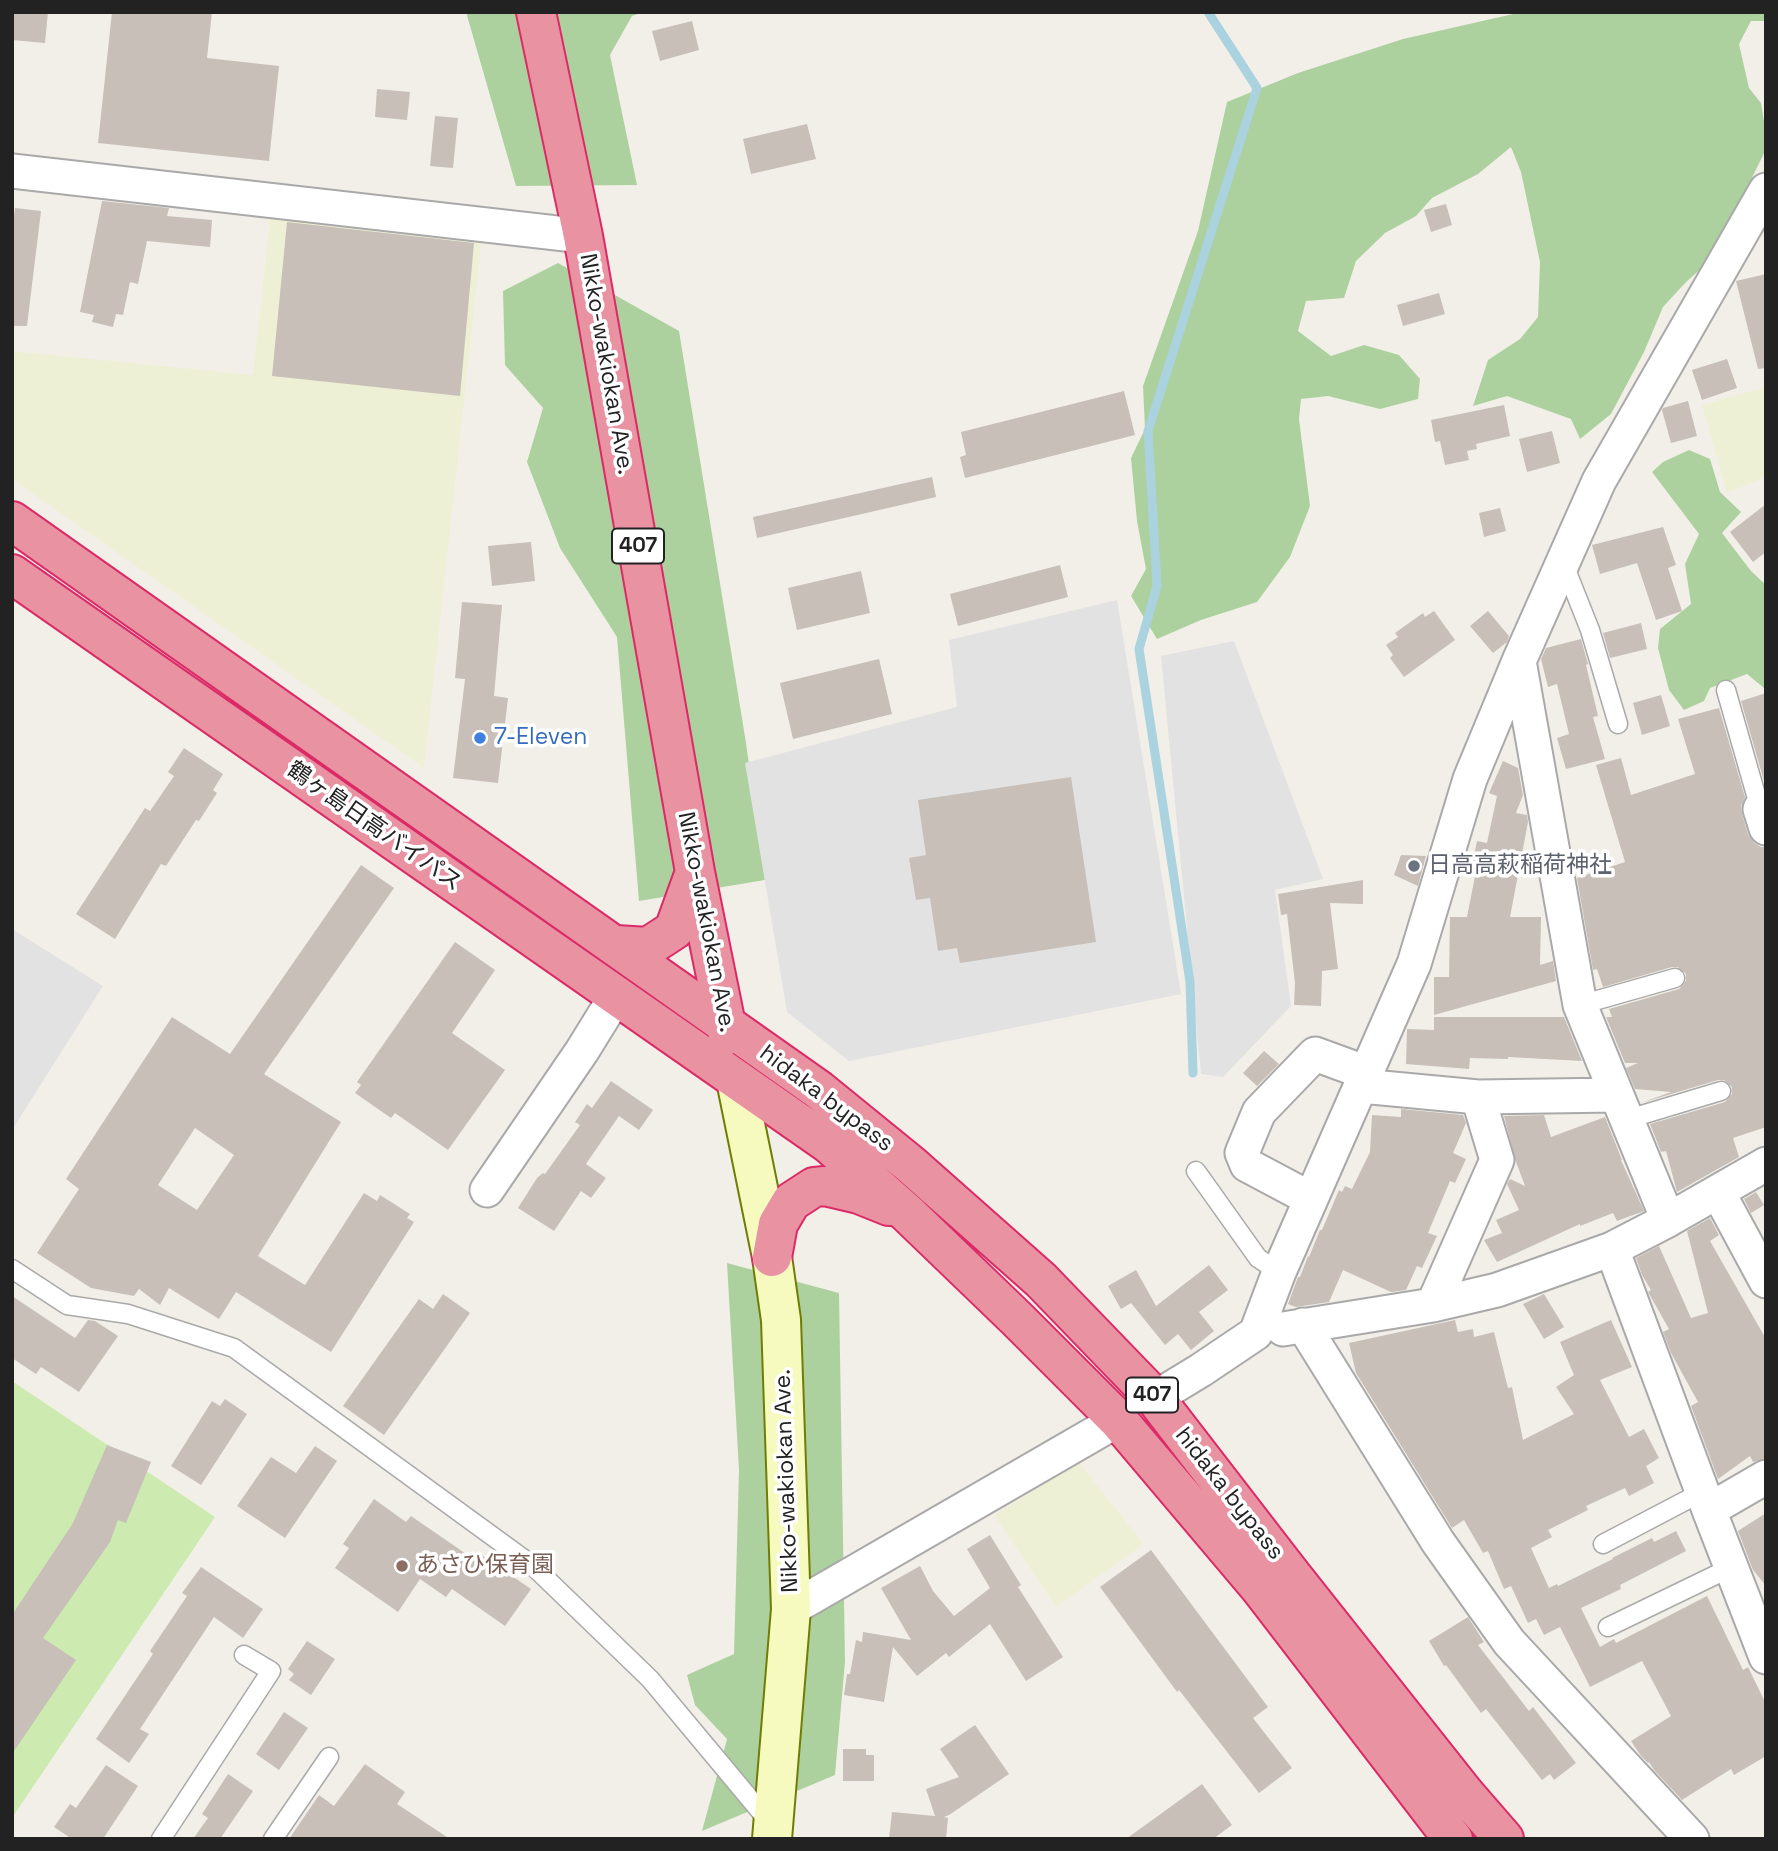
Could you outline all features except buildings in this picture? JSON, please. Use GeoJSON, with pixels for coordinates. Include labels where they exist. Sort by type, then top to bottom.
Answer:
{"type":"FeatureCollection","features":[{"type":"Feature","properties":{"kind":"highway","name":"Nikko-wakiokan Ave."},"geometry":{"type":"LineString","coordinates":[[536,12],[583,236],[695,872],[736,1080]]}},
{"type":"Feature","properties":{"kind":"highway","name":"鶴ヶ島日高バイパス"},"geometry":{"type":"LineString","coordinates":[[12,521],[726,1024]]}},
{"type":"Feature","properties":{"kind":"highway","name":"鶴ヶ島日高バイパス"},"geometry":{"type":"LineString","coordinates":[[12,573],[736,1080]]}},
{"type":"Feature","properties":{"kind":"highway"},"geometry":{"type":"LineString","coordinates":[[616,946],[648,947],[674,930],[695,872]]}},
{"type":"Feature","properties":{"kind":"highway","name":"hidaka bypass"},"geometry":{"type":"LineString","coordinates":[[726,1024],[819,1090],[910,1164],[1041,1280],[1155,1398],[1290,1573],[1465,1794],[1504,1839]]}},
{"type":"Feature","properties":{"kind":"highway","name":"hidaka bypass"},"geometry":{"type":"LineString","coordinates":[[736,1080],[829,1144],[907,1213],[1118,1420],[1260,1588],[1453,1839]]}},
{"type":"Feature","properties":{"kind":"highway"},"geometry":{"type":"LineString","coordinates":[[772,1256],[778,1224],[791,1202],[814,1187],[825,1186],[859,1194],[907,1213]]}},
{"type":"Feature","properties":{"kind":"street"},"geometry":{"type":"LineString","coordinates":[[12,171],[583,236]]}},
{"type":"Feature","properties":{"kind":"street"},"geometry":{"type":"LineString","coordinates":[[1256,1333],[1279,1272],[1414,964],[1471,779],[1599,481],[1766,190]]}},
{"type":"Feature","properties":{"kind":"street"},"geometry":{"type":"LineString","coordinates":[[1519,662],[1580,1004],[1668,1220]]}},
{"type":"Feature","properties":{"kind":"street"},"geometry":{"type":"LineString","coordinates":[[487,1190],[582,1051],[616,996]]}},
{"type":"Feature","properties":{"kind":"street"},"geometry":{"type":"LineString","coordinates":[[1311,1199],[1247,1165],[1242,1153],[1259,1112],[1315,1054],[1364,1079],[1478,1097],[1622,1107]]}},
{"type":"Feature","properties":{"kind":"street","name":"Nikko-wakiokan Ave."},"geometry":{"type":"LineString","coordinates":[[736,1080],[772,1256],[781,1320],[790,1609],[773,1833]]}},
{"type":"Feature","properties":{"kind":"street"},"geometry":{"type":"LineString","coordinates":[[1433,1305],[1497,1160],[1478,1097]]}},
{"type":"Feature","properties":{"kind":"street"},"geometry":{"type":"LineString","coordinates":[[1155,1398],[1256,1333],[1433,1305],[1497,1290],[1612,1249],[1766,1164]]}},
{"type":"Feature","properties":{"kind":"street"},"geometry":{"type":"LineString","coordinates":[[1718,1192],[1766,1281]]}},
{"type":"Feature","properties":{"kind":"street"},"geometry":{"type":"LineString","coordinates":[[1612,1249],[1705,1501],[1765,1649]]}},
{"type":"Feature","properties":{"kind":"street"},"geometry":{"type":"LineString","coordinates":[[1303,1325],[1438,1542],[1509,1642],[1692,1839]]}},
{"type":"Feature","properties":{"kind":"street"},"geometry":{"type":"LineString","coordinates":[[790,1609],[1118,1420]]}},
{"type":"Feature","properties":{"kind":"street"},"geometry":{"type":"LineString","coordinates":[[1705,1501],[1766,1478]]}},
{"type":"Feature","properties":{"kind":"lane"},"geometry":{"type":"LineString","coordinates":[[1563,562],[1590,630],[1618,724]]}},
{"type":"Feature","properties":{"kind":"lane"},"geometry":{"type":"LineString","coordinates":[[1726,690],[1764,815]]}},
{"type":"Feature","properties":{"kind":"lane"},"geometry":{"type":"LineString","coordinates":[[1580,1004],[1675,978]]}},
{"type":"Feature","properties":{"kind":"lane"},"geometry":{"type":"LineString","coordinates":[[1622,1107],[1721,1091]]}},
{"type":"Feature","properties":{"kind":"lane"},"geometry":{"type":"LineString","coordinates":[[1196,1171],[1258,1258],[1279,1272]]}},
{"type":"Feature","properties":{"kind":"lane"},"geometry":{"type":"LineString","coordinates":[[12,1269],[67,1305],[128,1314],[234,1348],[532,1565],[650,1679],[773,1833]]}},
{"type":"Feature","properties":{"kind":"lane"},"geometry":{"type":"LineString","coordinates":[[1603,1544],[1705,1501]]}},
{"type":"Feature","properties":{"kind":"lane"},"geometry":{"type":"LineString","coordinates":[[1608,1627],[1732,1567]]}},
{"type":"Feature","properties":{"kind":"lane"},"geometry":{"type":"LineString","coordinates":[[161,1839],[271,1671],[244,1655]]}},
{"type":"Feature","properties":{"kind":"lane"},"geometry":{"type":"LineString","coordinates":[[273,1839],[329,1757]]}},
{"type":"Feature","properties":{"kind":"green space"},"geometry":{"type":"Polygon","coordinates":[[[466,12],[644,12],[632,16],[610,55],[637,185],[516,186],[466,12]]]}},
{"type":"Feature","properties":{"kind":"green space"},"geometry":{"type":"Polygon","coordinates":[[[1522,12],[1766,12],[1766,21],[1751,21],[1739,44],[1749,88],[1761,103],[1766,149],[1713,258],[1663,307],[1644,352],[1611,414],[1580,439],[1571,419],[1507,396],[1473,406],[1488,360],[1520,339],[1538,317],[1540,262],[1521,172],[1511,147],[1478,174],[1432,198],[1416,216],[1385,233],[1356,261],[1344,298],[1306,301],[1298,331],[1331,356],[1364,345],[1399,355],[1420,379],[1418,399],[1380,409],[1328,396],[1301,399],[1299,419],[1310,506],[1290,557],[1257,602],[1201,620],[1157,639],[1131,596],[1146,569],[1137,521],[1131,458],[1145,429],[1143,386],[1198,231],[1227,102],[1298,73],[1403,39],[1522,12]]]}},
{"type":"Feature","properties":{"kind":"green space"},"geometry":{"type":"Polygon","coordinates":[[[271,210],[482,236],[424,768],[12,479],[12,351],[253,375],[271,210]]]}},
{"type":"Feature","properties":{"kind":"green space"},"geometry":{"type":"Polygon","coordinates":[[[558,263],[679,331],[746,743],[765,880],[639,901],[617,637],[560,548],[527,462],[543,408],[505,365],[503,291],[558,263]]]}},
{"type":"Feature","properties":{"kind":"green space"},"geometry":{"type":"Polygon","coordinates":[[[1766,387],[1766,477],[1727,493],[1702,405],[1766,387]]]}},
{"type":"Feature","properties":{"kind":"green space"},"geometry":{"type":"Polygon","coordinates":[[[1689,450],[1710,459],[1720,492],[1741,512],[1722,533],[1751,571],[1766,585],[1766,688],[1747,674],[1710,688],[1704,701],[1684,710],[1669,690],[1658,648],[1660,629],[1691,604],[1685,564],[1699,534],[1652,472],[1663,462],[1689,450]]]}},
{"type":"Feature","properties":{"kind":"green space"},"geometry":{"type":"Polygon","coordinates":[[[727,1263],[839,1293],[845,1661],[835,1775],[702,1831],[727,1739],[695,1705],[687,1675],[734,1654],[739,1470],[727,1263]]]}},
{"type":"Feature","properties":{"kind":"green space"},"geometry":{"type":"Polygon","coordinates":[[[12,1381],[215,1517],[14,1815],[12,1814],[12,1381]]]}},
{"type":"Feature","properties":{"kind":"green space"},"geometry":{"type":"Polygon","coordinates":[[[1079,1463],[1144,1544],[1056,1607],[994,1515],[1079,1463]]]}},
{"type":"Feature","properties":{"kind":"shaded area"},"geometry":{"type":"Polygon","coordinates":[[[1117,600],[1181,994],[849,1061],[787,1012],[745,763],[957,707],[949,640],[1117,600]]]}},
{"type":"Feature","properties":{"kind":"shaded area"},"geometry":{"type":"Polygon","coordinates":[[[1234,641],[1323,879],[1275,890],[1291,1006],[1223,1077],[1201,1074],[1161,656],[1234,641]]]}},
{"type":"Feature","properties":{"kind":"shaded area"},"geometry":{"type":"Polygon","coordinates":[[[12,929],[103,986],[12,1130],[12,929]]]}},
{"type":"Feature","properties":{"kind":"waterway"},"geometry":{"type":"LineString","coordinates":[[1193,1073],[1190,982],[1139,649],[1157,586],[1148,431],[1257,88],[1208,12]]}},
{"type":"Feature","properties":{"kind":"place","name":"7-Eleven"},"geometry":{"type":"Point","coordinates":[480,738]}},
{"type":"Feature","properties":{"kind":"place","name":"日高高萩稲荷神社"},"geometry":{"type":"Point","coordinates":[1414,866]}},
{"type":"Feature","properties":{"kind":"place","name":"あさひ保育園"},"geometry":{"type":"Point","coordinates":[402,1566]}}]}
